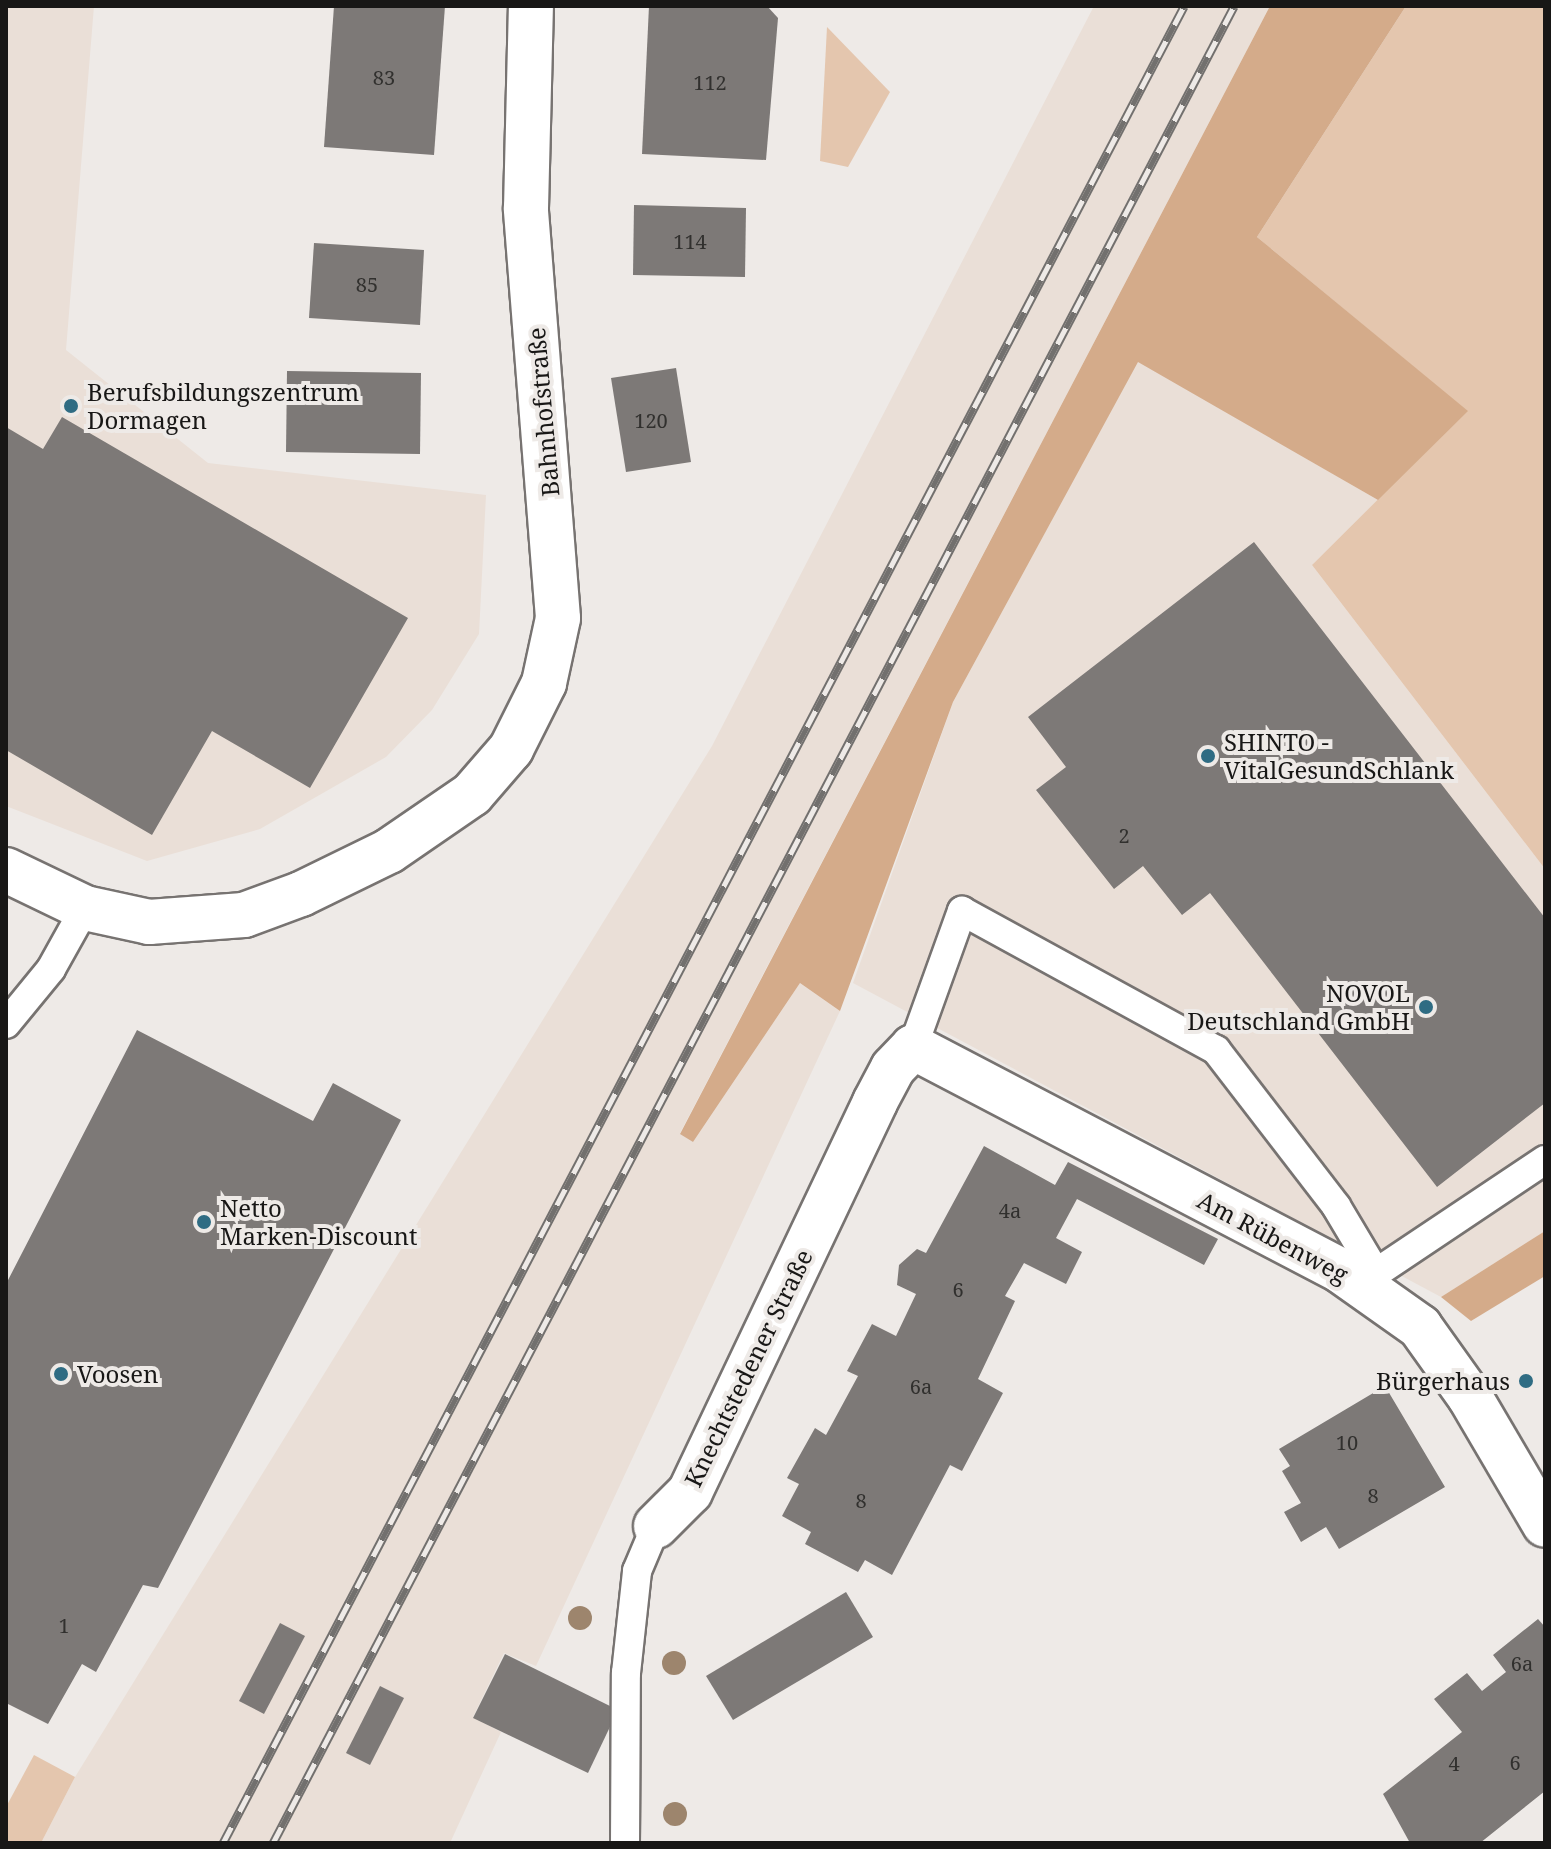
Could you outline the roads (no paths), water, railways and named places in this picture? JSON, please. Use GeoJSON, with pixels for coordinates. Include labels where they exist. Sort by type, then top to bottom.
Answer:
{"type":"FeatureCollection","features":[{"type":"Feature","properties":{"kind":"street","name":"Bahnhofstraße"},"geometry":{"type":"LineString","coordinates":[[6,870],[85,908],[149,922],[244,915],[301,894],[389,851],[472,794],[511,749],[544,683],[558,618],[526,208],[531,6]]}},
{"type":"Feature","properties":{"kind":"street","name":"Am Rübenweg"},"geometry":{"type":"LineString","coordinates":[[913,1047],[1341,1271],[1374,1284],[1420,1327],[1470,1397],[1545,1525]]}},
{"type":"Feature","properties":{"kind":"street","name":"Knechtstedener Straße"},"geometry":{"type":"LineString","coordinates":[[656,1526],[690,1492],[875,1102],[893,1068],[913,1047]]}},
{"type":"Feature","properties":{"kind":"lane"},"geometry":{"type":"LineString","coordinates":[[6,1024],[51,969],[85,908]]}},
{"type":"Feature","properties":{"kind":"lane"},"geometry":{"type":"LineString","coordinates":[[913,1047],[962,911],[1216,1050],[1336,1206],[1374,1284],[1545,1160]]}},
{"type":"Feature","properties":{"kind":"lane","name":"Knechtstedener Straße"},"geometry":{"type":"LineString","coordinates":[[625,1843],[626,1673],[637,1571],[656,1526]]}},
{"type":"Feature","properties":{"kind":"railway"},"geometry":{"type":"LineString","coordinates":[[223,1843],[1184,6]]}},
{"type":"Feature","properties":{"kind":"railway"},"geometry":{"type":"LineString","coordinates":[[273,1843],[1234,6]]}},
{"type":"Feature","properties":{"kind":"place","name":"Berufsbildungszentrum Dormagen"},"geometry":{"type":"Point","coordinates":[71,406]}},
{"type":"Feature","properties":{"kind":"place","name":"SHINTO - VitalGesundSchlank"},"geometry":{"type":"Point","coordinates":[1208,756]}},
{"type":"Feature","properties":{"kind":"place","name":"NOVOL Deutschland GmbH"},"geometry":{"type":"Point","coordinates":[1426,1007]}},
{"type":"Feature","properties":{"kind":"place","name":"Netto Marken-Discount"},"geometry":{"type":"Point","coordinates":[204,1222]}},
{"type":"Feature","properties":{"kind":"place","name":"Voosen"},"geometry":{"type":"Point","coordinates":[61,1374]}},
{"type":"Feature","properties":{"kind":"place","name":"Bürgerhaus"},"geometry":{"type":"Point","coordinates":[1526,1381]}}]}
